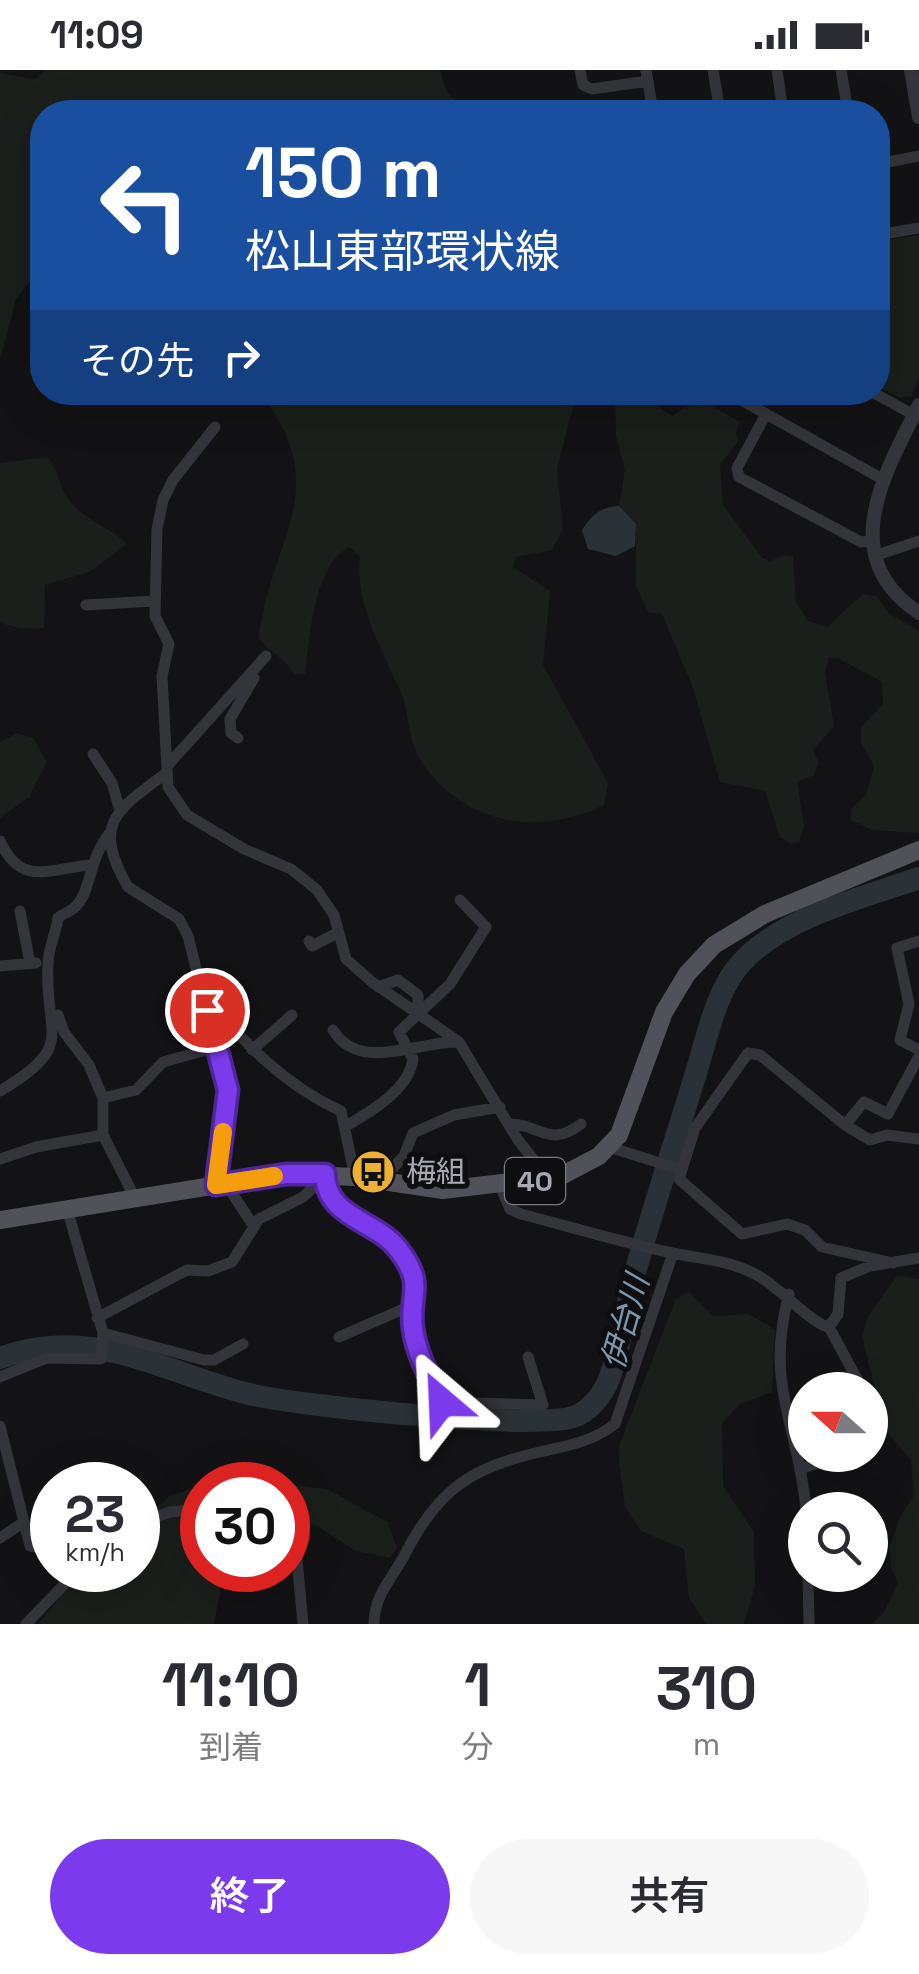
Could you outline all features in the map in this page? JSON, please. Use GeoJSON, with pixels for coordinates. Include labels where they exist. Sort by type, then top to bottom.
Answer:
{"type":"FeatureCollection","features":[{"type":"Feature","properties":{"kind":"main road"},"geometry":{"type":"LineString","coordinates":[[609,1147],[628,1117],[664,1012],[700,958],[731,933],[765,914],[919,850]]}},
{"type":"Feature","properties":{"kind":"main road","name":"40"},"geometry":{"type":"LineString","coordinates":[[0,1220],[286,1174],[354,1177],[443,1190],[500,1186],[548,1179],[581,1167],[609,1147]]}},
{"type":"Feature","properties":{"kind":"street"},"geometry":{"type":"LineString","coordinates":[[580,70],[583,84],[592,90],[647,75],[651,100]]}},
{"type":"Feature","properties":{"kind":"street"},"geometry":{"type":"LineString","coordinates":[[714,70],[718,100]]}},
{"type":"Feature","properties":{"kind":"street"},"geometry":{"type":"LineString","coordinates":[[777,70],[782,100]]}},
{"type":"Feature","properties":{"kind":"street"},"geometry":{"type":"LineString","coordinates":[[841,70],[846,100]]}},
{"type":"Feature","properties":{"kind":"street"},"geometry":{"type":"LineString","coordinates":[[911,70],[919,117]]}},
{"type":"Feature","properties":{"kind":"street"},"geometry":{"type":"LineString","coordinates":[[890,162],[919,156]]}},
{"type":"Feature","properties":{"kind":"street"},"geometry":{"type":"LineString","coordinates":[[890,233],[919,228]]}},
{"type":"Feature","properties":{"kind":"street"},"geometry":{"type":"LineString","coordinates":[[890,399],[916,410],[884,480],[870,541],[889,586],[919,613]]}},
{"type":"Feature","properties":{"kind":"street"},"geometry":{"type":"LineString","coordinates":[[750,405],[884,480]]}},
{"type":"Feature","properties":{"kind":"street"},"geometry":{"type":"LineString","coordinates":[[766,414],[737,468],[739,477],[860,542],[870,541]]}},
{"type":"Feature","properties":{"kind":"street"},"geometry":{"type":"LineString","coordinates":[[214,427],[163,500],[154,601],[157,623],[169,644],[162,676],[167,770],[173,798],[187,815],[244,849],[305,878],[326,901],[346,959],[459,1042],[548,1179]]}},
{"type":"Feature","properties":{"kind":"street"},"geometry":{"type":"LineString","coordinates":[[874,556],[919,540]]}},
{"type":"Feature","properties":{"kind":"street"},"geometry":{"type":"LineString","coordinates":[[86,604],[154,601]]}},
{"type":"Feature","properties":{"kind":"street"},"geometry":{"type":"LineString","coordinates":[[0,1090],[30,1072],[47,1052],[54,1033],[48,962],[58,918],[76,907],[84,894],[90,865],[110,833],[119,806],[167,770],[262,660],[230,719],[231,733],[238,738]]}},
{"type":"Feature","properties":{"kind":"street"},"geometry":{"type":"LineString","coordinates":[[93,754],[112,783],[119,806]]}},
{"type":"Feature","properties":{"kind":"street"},"geometry":{"type":"LineString","coordinates":[[110,833],[128,887],[179,919],[206,996],[228,1090],[221,1184],[253,1225]]}},
{"type":"Feature","properties":{"kind":"street"},"geometry":{"type":"LineString","coordinates":[[0,841],[6,856],[20,870],[35,872],[90,865]]}},
{"type":"Feature","properties":{"kind":"street"},"geometry":{"type":"LineString","coordinates":[[346,1126],[377,1108],[412,1070],[410,1049],[399,1032],[450,984],[486,927],[460,900]]}},
{"type":"Feature","properties":{"kind":"street"},"geometry":{"type":"LineString","coordinates":[[20,911],[30,963]]}},
{"type":"Feature","properties":{"kind":"street"},"geometry":{"type":"LineString","coordinates":[[308,941],[312,946],[321,945],[337,933]]}},
{"type":"Feature","properties":{"kind":"street"},"geometry":{"type":"LineString","coordinates":[[845,1125],[864,1102],[888,1114],[919,1053],[900,1040],[909,1004],[897,948],[919,941]]}},
{"type":"Feature","properties":{"kind":"street"},"geometry":{"type":"LineString","coordinates":[[0,966],[48,962]]}},
{"type":"Feature","properties":{"kind":"street"},"geometry":{"type":"LineString","coordinates":[[206,996],[252,1050],[309,1096],[341,1110],[354,1177]]}},
{"type":"Feature","properties":{"kind":"street"},"geometry":{"type":"LineString","coordinates":[[52,1003],[61,1026],[89,1065],[103,1098],[103,1135],[134,1198]]}},
{"type":"Feature","properties":{"kind":"street"},"geometry":{"type":"LineString","coordinates":[[252,1050],[292,1015]]}},
{"type":"Feature","properties":{"kind":"street"},"geometry":{"type":"LineString","coordinates":[[332,1030],[344,1042],[381,1054],[438,1041],[459,1042]]}},
{"type":"Feature","properties":{"kind":"street"},"geometry":{"type":"LineString","coordinates":[[103,1098],[136,1090],[164,1062],[217,1047]]}},
{"type":"Feature","properties":{"kind":"street"},"geometry":{"type":"LineString","coordinates":[[893,1262],[822,1247],[805,1230],[788,1224],[742,1234],[679,1179],[680,1170],[695,1128],[748,1052],[760,1055],[845,1125],[870,1140],[887,1136],[919,1139]]}},
{"type":"Feature","properties":{"kind":"street"},"geometry":{"type":"LineString","coordinates":[[379,1183],[404,1156],[413,1133],[454,1115],[500,1107]]}},
{"type":"Feature","properties":{"kind":"street"},"geometry":{"type":"LineString","coordinates":[[509,1124],[553,1136],[567,1134],[581,1124]]}},
{"type":"Feature","properties":{"kind":"street"},"geometry":{"type":"LineString","coordinates":[[0,1159],[103,1135]]}},
{"type":"Feature","properties":{"kind":"street"},"geometry":{"type":"LineString","coordinates":[[609,1147],[680,1170]]}},
{"type":"Feature","properties":{"kind":"street"},"geometry":{"type":"LineString","coordinates":[[97,1318],[188,1270],[208,1271],[232,1262],[253,1225],[324,1177],[339,1206],[397,1247],[418,1286],[412,1318],[419,1355],[442,1402],[543,1404],[528,1357]]}},
{"type":"Feature","properties":{"kind":"street"},"geometry":{"type":"LineString","coordinates":[[500,1186],[510,1209],[520,1214],[673,1253],[720,1260],[789,1294],[812,1322],[829,1327],[853,1372]]}},
{"type":"Feature","properties":{"kind":"street"},"geometry":{"type":"LineString","coordinates":[[0,1378],[47,1358],[100,1359],[103,1336],[67,1209]]}},
{"type":"Feature","properties":{"kind":"street"},"geometry":{"type":"LineString","coordinates":[[374,1624],[374,1610],[386,1580],[433,1504],[446,1492],[485,1469],[598,1437],[615,1424],[673,1253]]}},
{"type":"Feature","properties":{"kind":"street"},"geometry":{"type":"LineString","coordinates":[[829,1327],[838,1314],[841,1278],[919,1258]]}},
{"type":"Feature","properties":{"kind":"street"},"geometry":{"type":"LineString","coordinates":[[788,1428],[780,1395],[779,1348],[789,1294]]}},
{"type":"Feature","properties":{"kind":"street"},"geometry":{"type":"LineString","coordinates":[[339,1337],[415,1304]]}},
{"type":"Feature","properties":{"kind":"street"},"geometry":{"type":"LineString","coordinates":[[103,1336],[204,1360],[214,1360],[243,1344]]}},
{"type":"Feature","properties":{"kind":"street"},"geometry":{"type":"LineString","coordinates":[[0,1426],[30,1546]]}},
{"type":"Feature","properties":{"kind":"street"},"geometry":{"type":"LineString","coordinates":[[0,1538],[24,1522]]}},
{"type":"Feature","properties":{"kind":"street"},"geometry":{"type":"LineString","coordinates":[[26,1624],[57,1592]]}},
{"type":"Feature","properties":{"kind":"street"},"geometry":{"type":"LineString","coordinates":[[300,1592],[303,1624]]}},
{"type":"Feature","properties":{"kind":"street"},"geometry":{"type":"LineString","coordinates":[[808,1592],[809,1624]]}},
{"type":"Feature","properties":{"kind":"shaded area"},"geometry":{"type":"Polygon","coordinates":[[[46,70],[440,70],[447,92],[454,100],[30,100],[30,281],[16,299],[0,360],[0,73],[35,79],[46,70]]]}},
{"type":"Feature","properties":{"kind":"shaded area"},"geometry":{"type":"Polygon","coordinates":[[[919,235],[919,378],[911,396],[901,398],[890,393],[890,239],[919,235]]]}},
{"type":"Feature","properties":{"kind":"shaded area"},"geometry":{"type":"Polygon","coordinates":[[[268,405],[573,405],[557,469],[563,530],[552,550],[516,557],[513,567],[550,591],[543,665],[608,783],[604,805],[553,821],[503,819],[458,799],[438,783],[416,752],[403,697],[365,608],[360,557],[350,547],[328,569],[321,586],[305,674],[294,675],[263,643],[259,638],[265,603],[292,514],[296,487],[293,458],[282,427],[268,405]]]}},
{"type":"Feature","properties":{"kind":"shaded area"},"geometry":{"type":"Polygon","coordinates":[[[615,405],[660,405],[673,416],[691,405],[706,405],[740,422],[736,432],[739,441],[720,464],[723,505],[762,558],[771,561],[783,555],[793,557],[796,602],[808,621],[827,627],[863,594],[876,596],[890,614],[919,631],[919,833],[872,830],[851,820],[852,808],[866,795],[874,766],[861,743],[861,727],[883,704],[882,682],[838,658],[829,658],[825,673],[834,726],[813,750],[819,763],[814,775],[797,782],[804,826],[799,842],[791,844],[780,837],[765,791],[720,782],[693,688],[662,614],[648,612],[636,586],[636,524],[619,506],[625,469],[616,436],[615,405]]]}},
{"type":"Feature","properties":{"kind":"shaded area"},"geometry":{"type":"Polygon","coordinates":[[[47,457],[75,507],[127,544],[89,572],[45,585],[44,628],[22,629],[0,623],[0,463],[47,457]]]}},
{"type":"Feature","properties":{"kind":"shaded area"},"geometry":{"type":"Polygon","coordinates":[[[619,506],[636,524],[635,546],[616,556],[588,549],[582,530],[602,510],[619,506]]]}},
{"type":"Feature","properties":{"kind":"shaded area"},"geometry":{"type":"Polygon","coordinates":[[[17,733],[33,738],[47,762],[29,797],[0,818],[0,742],[17,733]]]}},
{"type":"Feature","properties":{"kind":"shaded area"},"geometry":{"type":"Polygon","coordinates":[[[897,1276],[919,1279],[919,1624],[872,1624],[884,1612],[898,1583],[891,1567],[890,1546],[900,1517],[914,1495],[911,1460],[888,1433],[888,1372],[871,1372],[862,1336],[868,1316],[897,1276]]]}},
{"type":"Feature","properties":{"kind":"shaded area"},"geometry":{"type":"Polygon","coordinates":[[[689,1292],[713,1316],[749,1314],[775,1330],[772,1392],[740,1404],[722,1423],[723,1486],[754,1532],[755,1586],[744,1624],[706,1624],[689,1598],[684,1549],[641,1531],[625,1507],[620,1443],[676,1299],[689,1292]]]}},
{"type":"Feature","properties":{"kind":"shaded area"},"geometry":{"type":"Polygon","coordinates":[[[310,1487],[327,1489],[387,1522],[397,1548],[390,1558],[356,1551],[310,1522],[310,1487]]]}},
{"type":"Feature","properties":{"kind":"shaded area"},"geometry":{"type":"Polygon","coordinates":[[[180,1493],[180,1592],[220,1592],[214,1624],[38,1624],[64,1592],[160,1592],[160,1504],[180,1493]]]}},
{"type":"Feature","properties":{"kind":"waterway","name":"伊台川"},"geometry":{"type":"LineString","coordinates":[[0,1358],[33,1349],[96,1349],[249,1394],[314,1404],[512,1421],[579,1415],[595,1402],[609,1379],[656,1200],[713,1015],[733,973],[760,946],[802,920],[919,878]]}},
{"type":"Feature","properties":{"kind":"slow traffic"},"geometry":{"type":"LineString","coordinates":[[223,1132],[216,1185],[274,1176]]}},
{"type":"Feature","properties":{"kind":"place","name":"梅組"},"geometry":{"type":"Point","coordinates":[373,1172]}},
{"type":"Feature","properties":{"kind":"route"},"geometry":{"type":"LineString","coordinates":[[207,1010],[227,1074],[228,1090],[216,1185],[286,1174],[325,1174],[324,1180],[339,1206],[397,1247],[411,1271],[418,1286],[412,1318],[414,1334],[419,1355],[442,1402]]}}]}
